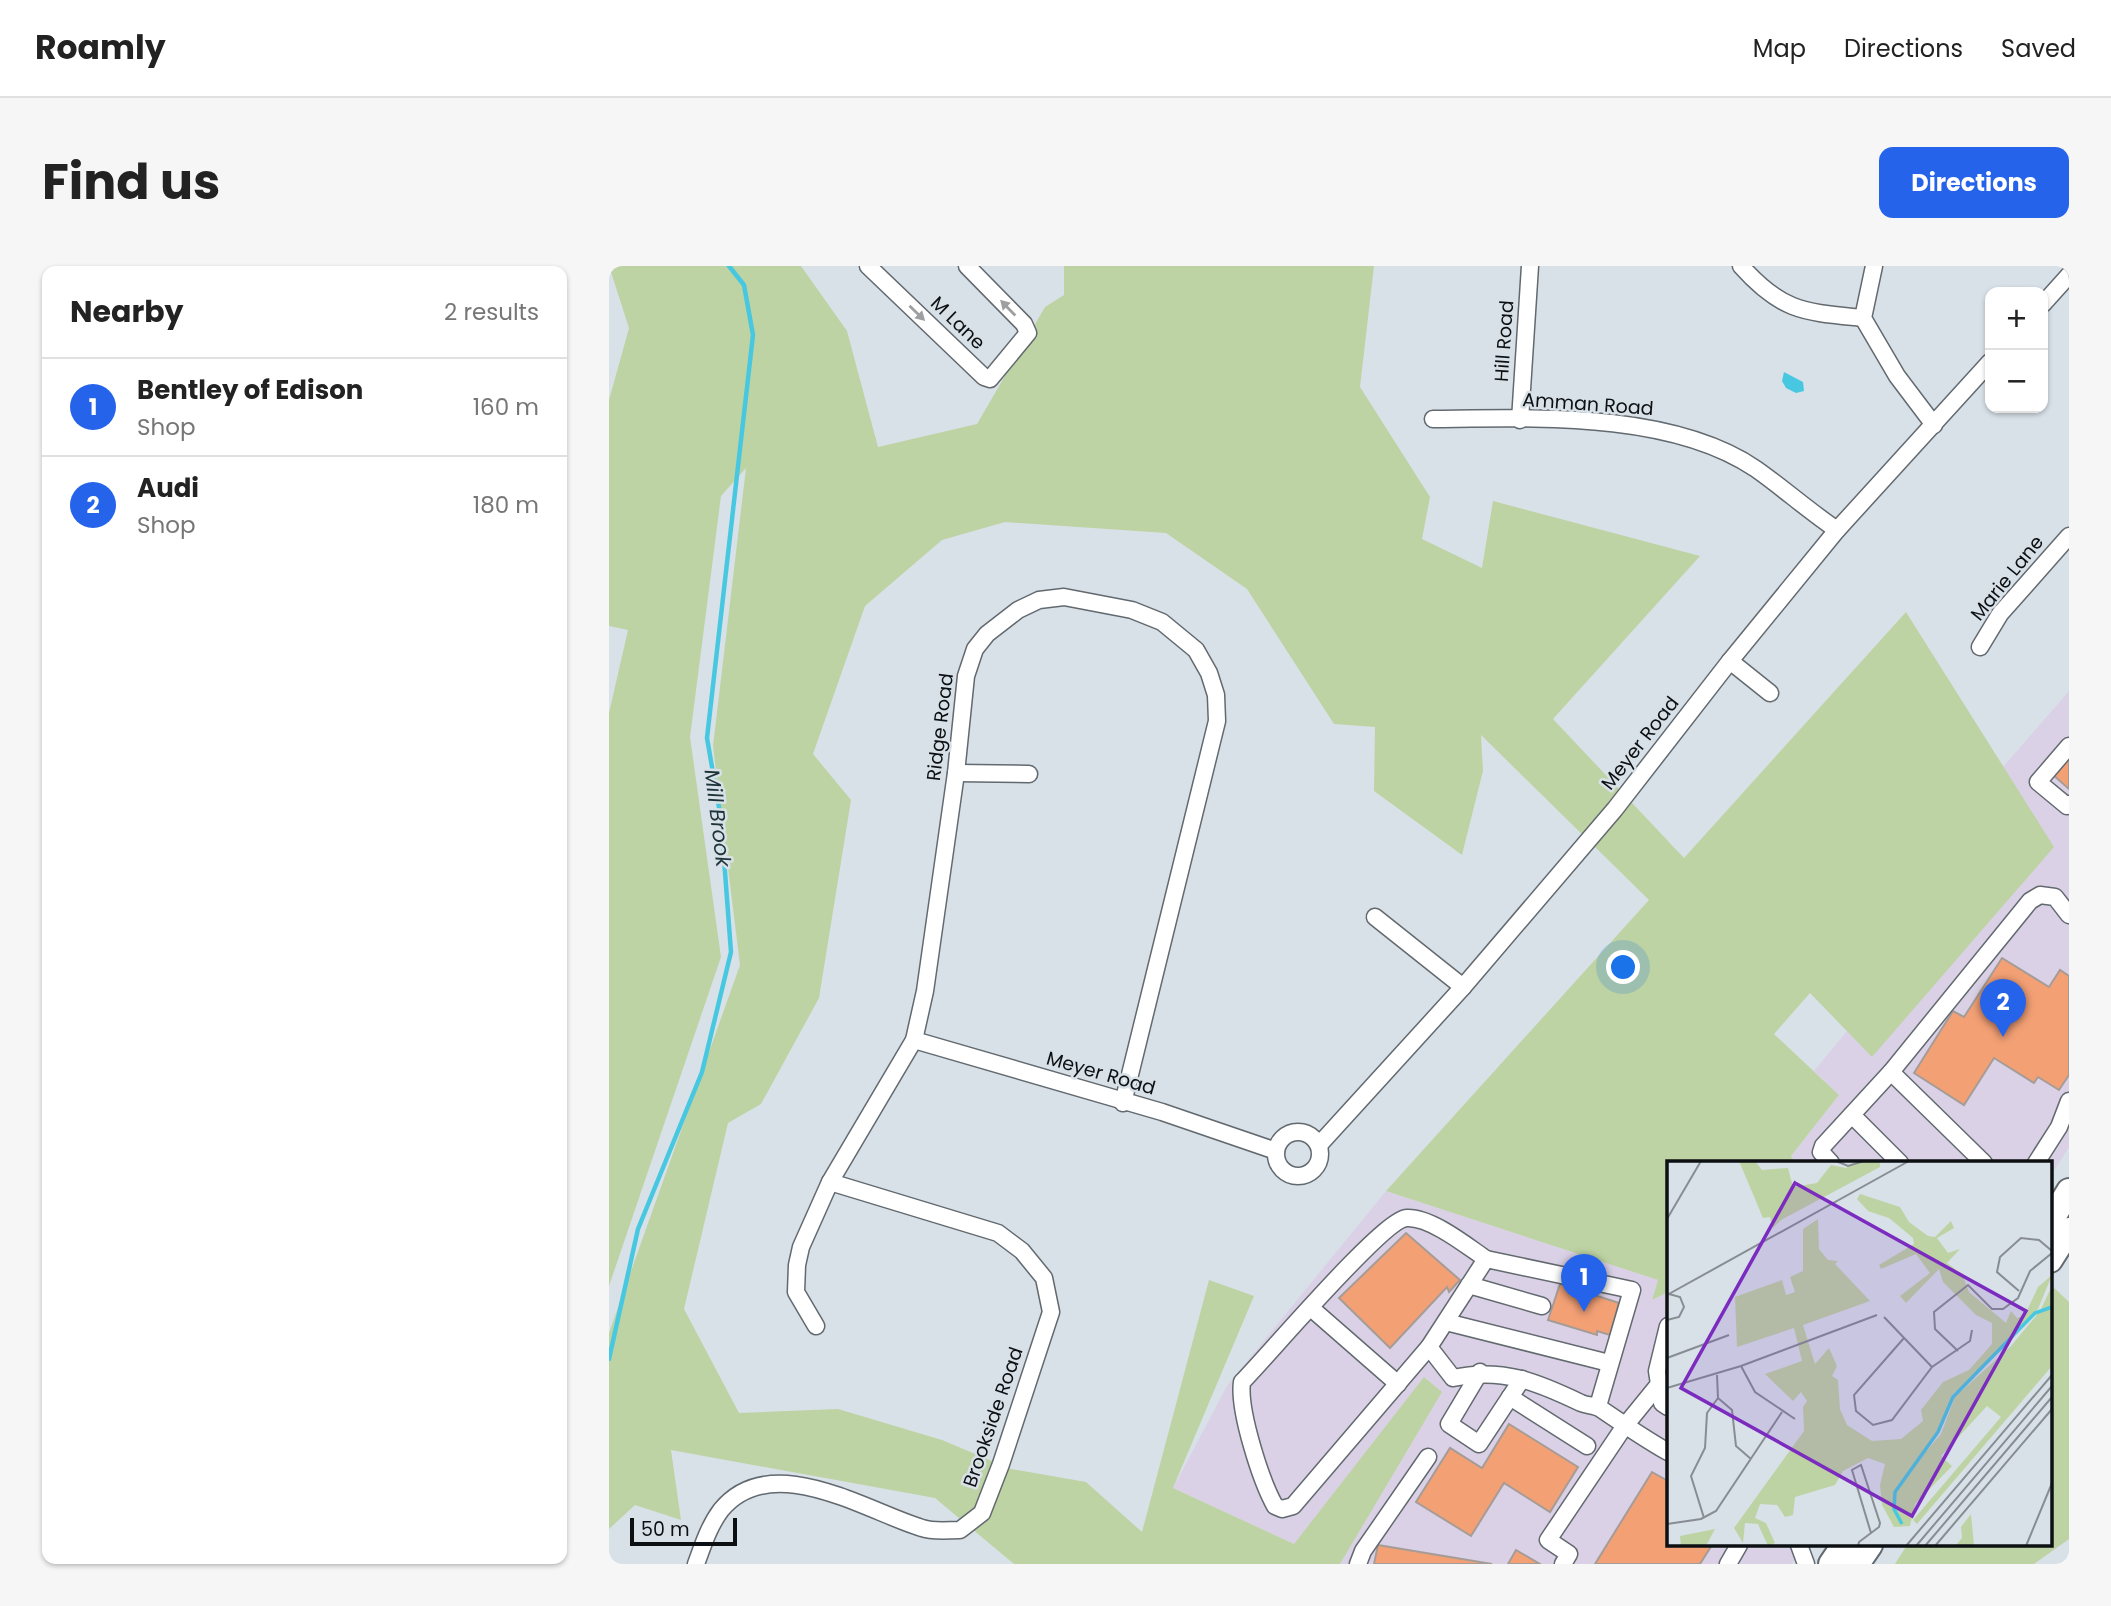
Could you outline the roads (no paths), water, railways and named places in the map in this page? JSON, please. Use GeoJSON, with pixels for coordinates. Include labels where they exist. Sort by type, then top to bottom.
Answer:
{"type":"FeatureCollection","features":[{"type":"Feature","properties":{"kind":"highway"},"geometry":{"type":"LineString","coordinates":[[2051,1258],[2069,1230]]}},
{"type":"Feature","properties":{"kind":"highway"},"geometry":{"type":"LineString","coordinates":[[1832,1564],[1843,1546]]}},
{"type":"Feature","properties":{"kind":"highway"},"geometry":{"type":"LineString","coordinates":[[1857,1564],[1869,1546]]}},
{"type":"Feature","properties":{"kind":"street","name":"M Lane"},"geometry":{"type":"LineString","coordinates":[[868,266],[984,377],[990,379],[1028,333],[1024,324],[967,266]]}},
{"type":"Feature","properties":{"kind":"street","name":"Hill Road"},"geometry":{"type":"LineString","coordinates":[[1520,419],[1530,266]]}},
{"type":"Feature","properties":{"kind":"street"},"geometry":{"type":"LineString","coordinates":[[1741,266],[1765,293],[1787,305],[1812,313],[1863,318]]}},
{"type":"Feature","properties":{"kind":"street"},"geometry":{"type":"LineString","coordinates":[[1874,266],[1863,318],[1896,376],[1934,425]]}},
{"type":"Feature","properties":{"kind":"street"},"geometry":{"type":"LineString","coordinates":[[2048,298],[2069,275]]}},
{"type":"Feature","properties":{"kind":"street","name":"Meyer Road"},"geometry":{"type":"LineString","coordinates":[[914,1040],[1276,1151],[1279,1166],[1284,1171],[1305,1175],[1317,1166],[1318,1145],[1462,987],[1615,809],[1730,661],[1837,530],[1985,368]]}},
{"type":"Feature","properties":{"kind":"street","name":"Amman Road"},"geometry":{"type":"LineString","coordinates":[[1433,419],[1520,419],[1639,425],[1701,442],[1756,469],[1837,530]]}},
{"type":"Feature","properties":{"kind":"street","name":"Marie Lane"},"geometry":{"type":"LineString","coordinates":[[1980,647],[2000,614],[2069,536]]}},
{"type":"Feature","properties":{"kind":"street","name":"Ridge Road"},"geometry":{"type":"LineString","coordinates":[[816,1326],[796,1292],[801,1247],[830,1182],[914,1040],[925,991],[956,773],[966,676],[975,649],[987,634],[1018,610],[1039,600],[1064,597],[1132,610],[1162,622],[1196,650],[1209,673],[1216,695],[1217,721],[1123,1102]]}},
{"type":"Feature","properties":{"kind":"street"},"geometry":{"type":"LineString","coordinates":[[1730,661],[1770,694]]}},
{"type":"Feature","properties":{"kind":"street"},"geometry":{"type":"LineString","coordinates":[[2069,746],[2038,782],[2067,806],[2069,804]]}},
{"type":"Feature","properties":{"kind":"street"},"geometry":{"type":"LineString","coordinates":[[956,773],[1029,774]]}},
{"type":"Feature","properties":{"kind":"street"},"geometry":{"type":"LineString","coordinates":[[1829,1161],[1821,1152],[1822,1146],[1891,1072],[2030,901],[2040,895],[2055,898],[2069,915]]}},
{"type":"Feature","properties":{"kind":"street"},"geometry":{"type":"LineString","coordinates":[[1375,917],[1462,987]]}},
{"type":"Feature","properties":{"kind":"street"},"geometry":{"type":"LineString","coordinates":[[1891,1072],[1982,1161]]}},
{"type":"Feature","properties":{"kind":"street"},"geometry":{"type":"LineString","coordinates":[[2037,1161],[2059,1127],[2066,1107]]}},
{"type":"Feature","properties":{"kind":"street"},"geometry":{"type":"LineString","coordinates":[[1852,1115],[1898,1161]]}},
{"type":"Feature","properties":{"kind":"street"},"geometry":{"type":"LineString","coordinates":[[1276,1151],[1282,1138],[1295,1132],[1309,1135],[1318,1145]]}},
{"type":"Feature","properties":{"kind":"street","name":"Brookside Road"},"geometry":{"type":"LineString","coordinates":[[697,1564],[709,1531],[723,1509],[745,1492],[778,1482],[838,1496],[923,1529],[960,1530],[982,1513],[1001,1464],[1051,1312],[1044,1278],[1022,1251],[998,1233],[830,1182]]}},
{"type":"Feature","properties":{"kind":"street"},"geometry":{"type":"LineString","coordinates":[[1486,1259],[1429,1347],[1398,1384],[1293,1506],[1282,1509],[1275,1506],[1261,1473],[1242,1407],[1242,1382],[1388,1226],[1406,1218],[1429,1222],[1486,1259],[1632,1290],[1598,1406]]}},
{"type":"Feature","properties":{"kind":"street"},"geometry":{"type":"LineString","coordinates":[[1469,1285],[1542,1306]]}},
{"type":"Feature","properties":{"kind":"street"},"geometry":{"type":"LineString","coordinates":[[1311,1308],[1398,1384]]}},
{"type":"Feature","properties":{"kind":"street"},"geometry":{"type":"LineString","coordinates":[[1446,1322],[1609,1363]]}},
{"type":"Feature","properties":{"kind":"street"},"geometry":{"type":"LineString","coordinates":[[1667,1330],[1657,1371],[1662,1404],[1667,1407]]}},
{"type":"Feature","properties":{"kind":"street"},"geometry":{"type":"LineString","coordinates":[[1429,1347],[1453,1378],[1480,1372],[1535,1381],[1588,1406],[1598,1406],[1624,1427],[1667,1451]]}},
{"type":"Feature","properties":{"kind":"street"},"geometry":{"type":"LineString","coordinates":[[1480,1372],[1449,1424],[1479,1444],[1522,1379]]}},
{"type":"Feature","properties":{"kind":"street"},"geometry":{"type":"LineString","coordinates":[[1563,1564],[1569,1554],[1548,1540],[1624,1427],[1659,1384]]}},
{"type":"Feature","properties":{"kind":"street"},"geometry":{"type":"LineString","coordinates":[[1510,1397],[1587,1446]]}},
{"type":"Feature","properties":{"kind":"street"},"geometry":{"type":"LineString","coordinates":[[1358,1564],[1363,1551],[1428,1457]]}},
{"type":"Feature","properties":{"kind":"street"},"geometry":{"type":"LineString","coordinates":[[1728,1564],[1738,1546]]}},
{"type":"Feature","properties":{"kind":"street"},"geometry":{"type":"LineString","coordinates":[[1799,1546],[1805,1564]]}},
{"type":"Feature","properties":{"kind":"water"},"geometry":{"type":"Polygon","coordinates":[[[1784,372],[1803,382],[1804,391],[1796,393],[1786,388],[1782,381],[1784,372]]]}},
{"type":"Feature","properties":{"kind":"waterway","name":"Mill Brook"},"geometry":{"type":"LineString","coordinates":[[609,1359],[638,1229],[702,1072],[731,952],[721,819],[707,738],[753,335],[744,285],[729,266]]}},
{"type":"Feature","properties":{"kind":"place","name":"Audi"},"geometry":{"type":"Point","coordinates":[2003,1037]}},
{"type":"Feature","properties":{"kind":"place","name":"Bentley of Edison"},"geometry":{"type":"Point","coordinates":[1584,1312]}}]}
